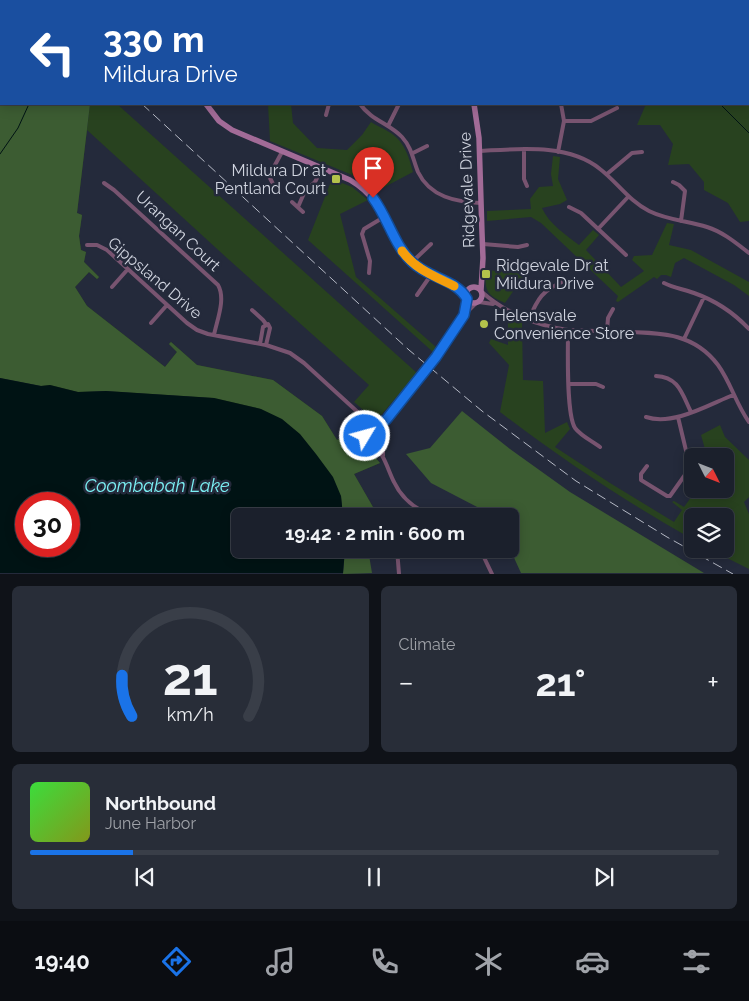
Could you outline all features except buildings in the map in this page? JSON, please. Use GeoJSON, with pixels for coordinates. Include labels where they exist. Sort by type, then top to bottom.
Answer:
{"type":"FeatureCollection","features":[{"type":"Feature","properties":{"kind":"street"},"geometry":{"type":"LineString","coordinates":[[207,105],[219,121],[232,130],[361,186],[373,198],[400,248],[412,262],[431,275],[456,286],[472,287],[482,291],[496,304]]}},
{"type":"Feature","properties":{"kind":"street"},"geometry":{"type":"LineString","coordinates":[[326,115],[329,105]]}},
{"type":"Feature","properties":{"kind":"street"},"geometry":{"type":"LineString","coordinates":[[361,105],[375,119],[402,136],[413,153],[418,172],[433,191],[446,198],[481,203]]}},
{"type":"Feature","properties":{"kind":"street"},"geometry":{"type":"LineString","coordinates":[[388,126],[398,105]]}},
{"type":"Feature","properties":{"kind":"street","name":"Ridgevale Drive"},"geometry":{"type":"LineString","coordinates":[[474,105],[479,151],[483,244],[482,291]]}},
{"type":"Feature","properties":{"kind":"street"},"geometry":{"type":"LineString","coordinates":[[558,152],[564,121],[561,105]]}},
{"type":"Feature","properties":{"kind":"street"},"geometry":{"type":"LineString","coordinates":[[564,121],[590,121],[617,108]]}},
{"type":"Feature","properties":{"kind":"street"},"geometry":{"type":"LineString","coordinates":[[413,153],[427,146]]}},
{"type":"Feature","properties":{"kind":"street"},"geometry":{"type":"LineString","coordinates":[[524,149],[524,179],[526,186]]}},
{"type":"Feature","properties":{"kind":"street"},"geometry":{"type":"LineString","coordinates":[[479,151],[524,149],[558,152],[591,162],[607,174],[628,196],[650,211],[681,221],[709,227],[749,252]]}},
{"type":"Feature","properties":{"kind":"street"},"geometry":{"type":"LineString","coordinates":[[273,184],[270,176],[282,152]]}},
{"type":"Feature","properties":{"kind":"street"},"geometry":{"type":"LineString","coordinates":[[607,174],[632,153],[642,152]]}},
{"type":"Feature","properties":{"kind":"street"},"geometry":{"type":"LineString","coordinates":[[298,208],[305,191],[315,182],[322,168]]}},
{"type":"Feature","properties":{"kind":"street"},"geometry":{"type":"LineString","coordinates":[[673,182],[685,191],[681,221]]}},
{"type":"Feature","properties":{"kind":"street","name":"Urangan Court"},"geometry":{"type":"LineString","coordinates":[[104,184],[114,190],[218,285],[222,297],[214,335]]}},
{"type":"Feature","properties":{"kind":"street"},"geometry":{"type":"LineString","coordinates":[[598,229],[628,196]]}},
{"type":"Feature","properties":{"kind":"street"},"geometry":{"type":"LineString","coordinates":[[292,202],[303,212]]}},
{"type":"Feature","properties":{"kind":"street"},"geometry":{"type":"LineString","coordinates":[[569,207],[581,213],[626,255]]}},
{"type":"Feature","properties":{"kind":"street"},"geometry":{"type":"LineString","coordinates":[[369,273],[370,261],[362,234],[364,229],[384,216]]}},
{"type":"Feature","properties":{"kind":"street","name":"Gippsland Drive"},"geometry":{"type":"LineString","coordinates":[[87,244],[97,245],[107,250],[191,326],[202,332],[266,345],[284,350],[300,359],[359,415],[374,426]]}},
{"type":"Feature","properties":{"kind":"street"},"geometry":{"type":"LineString","coordinates":[[412,262],[431,244]]}},
{"type":"Feature","properties":{"kind":"street"},"geometry":{"type":"LineString","coordinates":[[483,244],[518,247],[528,245]]}},
{"type":"Feature","properties":{"kind":"street"},"geometry":{"type":"LineString","coordinates":[[112,287],[128,269]]}},
{"type":"Feature","properties":{"kind":"street"},"geometry":{"type":"LineString","coordinates":[[417,295],[431,275]]}},
{"type":"Feature","properties":{"kind":"street"},"geometry":{"type":"LineString","coordinates":[[464,315],[467,291],[481,276]]}},
{"type":"Feature","properties":{"kind":"street"},"geometry":{"type":"LineString","coordinates":[[529,319],[538,298],[554,285],[564,281]]}},
{"type":"Feature","properties":{"kind":"street"},"geometry":{"type":"LineString","coordinates":[[664,282],[672,287],[704,297],[730,312],[749,329]]}},
{"type":"Feature","properties":{"kind":"street"},"geometry":{"type":"LineString","coordinates":[[456,286],[471,302],[496,304],[548,327],[568,330],[659,333],[684,339],[700,348],[717,364],[726,379],[732,395],[749,422]]}},
{"type":"Feature","properties":{"kind":"street"},"geometry":{"type":"LineString","coordinates":[[416,508],[398,489],[384,458],[366,438],[365,433],[368,428],[386,420],[436,357],[464,315],[482,298],[482,291]]}},
{"type":"Feature","properties":{"kind":"street"},"geometry":{"type":"LineString","coordinates":[[684,339],[704,297]]}},
{"type":"Feature","properties":{"kind":"street"},"geometry":{"type":"LineString","coordinates":[[151,323],[168,305]]}},
{"type":"Feature","properties":{"kind":"street"},"geometry":{"type":"LineString","coordinates":[[607,331],[608,318],[612,308]]}},
{"type":"Feature","properties":{"kind":"street"},"geometry":{"type":"LineString","coordinates":[[252,310],[270,326],[266,345]]}},
{"type":"Feature","properties":{"kind":"street"},"geometry":{"type":"LineString","coordinates":[[260,344],[266,324]]}},
{"type":"Feature","properties":{"kind":"street"},"geometry":{"type":"LineString","coordinates":[[568,330],[569,384],[573,425],[580,433],[600,447]]}},
{"type":"Feature","properties":{"kind":"street"},"geometry":{"type":"LineString","coordinates":[[656,376],[665,377],[674,382],[691,412]]}},
{"type":"Feature","properties":{"kind":"street"},"geometry":{"type":"LineString","coordinates":[[569,384],[596,384],[603,387]]}},
{"type":"Feature","properties":{"kind":"street"},"geometry":{"type":"LineString","coordinates":[[646,417],[660,421],[678,417],[732,395]]}},
{"type":"Feature","properties":{"kind":"street","name":"Gippsland Drive"},"geometry":{"type":"LineString","coordinates":[[359,415],[365,433]]}},
{"type":"Feature","properties":{"kind":"street"},"geometry":{"type":"LineString","coordinates":[[647,466],[641,474],[641,480],[670,496],[686,472],[689,463],[678,417]]}},
{"type":"Feature","properties":{"kind":"street"},"geometry":{"type":"LineString","coordinates":[[384,458],[383,435],[386,420]]}},
{"type":"Feature","properties":{"kind":"street"},"geometry":{"type":"LineString","coordinates":[[374,426],[380,428],[383,435]]}},
{"type":"Feature","properties":{"kind":"street"},"geometry":{"type":"LineString","coordinates":[[370,442],[378,442],[383,435]]}},
{"type":"Feature","properties":{"kind":"street"},"geometry":{"type":"LineString","coordinates":[[398,558],[399,574]]}},
{"type":"Feature","properties":{"kind":"street"},"geometry":{"type":"LineString","coordinates":[[484,558],[492,574]]}},
{"type":"Feature","properties":{"kind":"green space"},"geometry":{"type":"Polygon","coordinates":[[[0,105],[87,129],[90,105],[118,105],[417,373],[376,421],[354,402],[369,385],[87,130],[77,213],[82,215],[79,236],[81,250],[86,252],[84,262],[99,277],[97,279],[89,272],[75,287],[87,306],[165,367],[177,352],[169,344],[171,342],[197,365],[273,380],[322,416],[337,440],[358,431],[362,442],[380,463],[354,474],[374,508],[342,508],[341,496],[214,398],[106,391],[78,392],[0,378],[0,105]]]}},
{"type":"Feature","properties":{"kind":"green space"},"geometry":{"type":"Polygon","coordinates":[[[0,105],[90,105],[77,213],[82,215],[79,236],[81,250],[86,252],[84,262],[99,277],[97,279],[89,272],[75,287],[87,306],[165,367],[177,352],[169,344],[171,342],[197,365],[273,380],[322,416],[337,440],[358,431],[362,442],[380,463],[354,474],[374,508],[342,508],[341,496],[261,409],[214,398],[106,391],[78,392],[50,385],[41,386],[0,378],[0,105]]]}},
{"type":"Feature","properties":{"kind":"green space"},"geometry":{"type":"Polygon","coordinates":[[[268,105],[291,105],[293,123],[317,148],[347,150],[362,135],[371,122],[394,135],[399,140],[408,155],[413,172],[375,192],[357,177],[270,141],[268,105]]]}},
{"type":"Feature","properties":{"kind":"green space"},"geometry":{"type":"Polygon","coordinates":[[[646,105],[749,105],[749,221],[740,222],[728,203],[704,190],[704,182],[689,164],[668,165],[673,144],[660,125],[637,125],[646,105]]]}},
{"type":"Feature","properties":{"kind":"green space"},"geometry":{"type":"Polygon","coordinates":[[[553,156],[560,157],[558,179],[567,200],[560,204],[542,208],[545,214],[553,224],[579,245],[593,230],[599,235],[586,250],[621,287],[644,271],[632,260],[634,256],[652,255],[667,223],[674,224],[669,245],[691,250],[749,282],[749,296],[734,285],[684,258],[675,263],[671,277],[661,275],[657,279],[654,277],[618,302],[616,301],[618,296],[541,223],[531,217],[487,221],[487,211],[531,209],[530,199],[539,187],[553,186],[551,174],[553,156]]]}},
{"type":"Feature","properties":{"kind":"green space"},"geometry":{"type":"Polygon","coordinates":[[[332,179],[352,187],[368,200],[340,214],[356,277],[436,347],[433,352],[308,240],[332,179]]]}},
{"type":"Feature","properties":{"kind":"green space"},"geometry":{"type":"Polygon","coordinates":[[[487,270],[525,274],[505,303],[488,291],[486,287],[487,270]]]}},
{"type":"Feature","properties":{"kind":"green space"},"geometry":{"type":"Polygon","coordinates":[[[508,316],[522,323],[523,380],[543,381],[545,433],[567,422],[570,429],[555,447],[674,522],[682,510],[672,502],[674,501],[684,507],[690,498],[734,498],[734,448],[705,448],[701,435],[720,425],[725,437],[749,460],[749,497],[744,502],[749,514],[749,569],[727,558],[734,558],[734,508],[684,508],[684,534],[594,479],[500,412],[509,365],[489,343],[491,339],[508,345],[508,316]]]}},
{"type":"Feature","properties":{"kind":"green space"},"geometry":{"type":"Polygon","coordinates":[[[462,411],[510,449],[570,492],[704,573],[521,573],[514,558],[519,558],[519,508],[479,508],[431,483],[406,454],[430,448],[462,411]]]}},
{"type":"Feature","properties":{"kind":"green space"},"geometry":{"type":"Polygon","coordinates":[[[344,558],[370,558],[372,573],[343,574],[344,558]]]}},
{"type":"Feature","properties":{"kind":"water","name":"Coombabah Lake"},"geometry":{"type":"Polygon","coordinates":[[[0,378],[41,386],[50,385],[78,392],[106,391],[214,398],[261,409],[282,419],[300,434],[333,477],[341,496],[342,508],[231,508],[231,558],[344,558],[343,573],[0,573],[0,378]]]}},
{"type":"Feature","properties":{"kind":"waterway"},"geometry":{"type":"LineString","coordinates":[[0,154],[18,128],[29,105]]}},
{"type":"Feature","properties":{"kind":"waterway"},"geometry":{"type":"LineString","coordinates":[[721,105],[749,133]]}},
{"type":"Feature","properties":{"kind":"railway"},"geometry":{"type":"LineString","coordinates":[[143,105],[409,350],[482,411],[576,481],[667,537],[733,574]]}},
{"type":"Feature","properties":{"kind":"slow traffic"},"geometry":{"type":"LineString","coordinates":[[402,251],[417,267],[454,286]]}},
{"type":"Feature","properties":{"kind":"place","name":"Mildura Dr at Pentland Court"},"geometry":{"type":"Point","coordinates":[336,179]}},
{"type":"Feature","properties":{"kind":"place","name":"Ridgevale Dr at Mildura Drive"},"geometry":{"type":"Point","coordinates":[486,274]}},
{"type":"Feature","properties":{"kind":"place","name":"Helensvale Convenience Store"},"geometry":{"type":"Point","coordinates":[484,324]}},
{"type":"Feature","properties":{"kind":"route"},"geometry":{"type":"LineString","coordinates":[[365,436],[368,428],[386,420],[436,357],[464,315],[467,299],[456,286],[425,272],[406,256],[373,198]]}}]}
